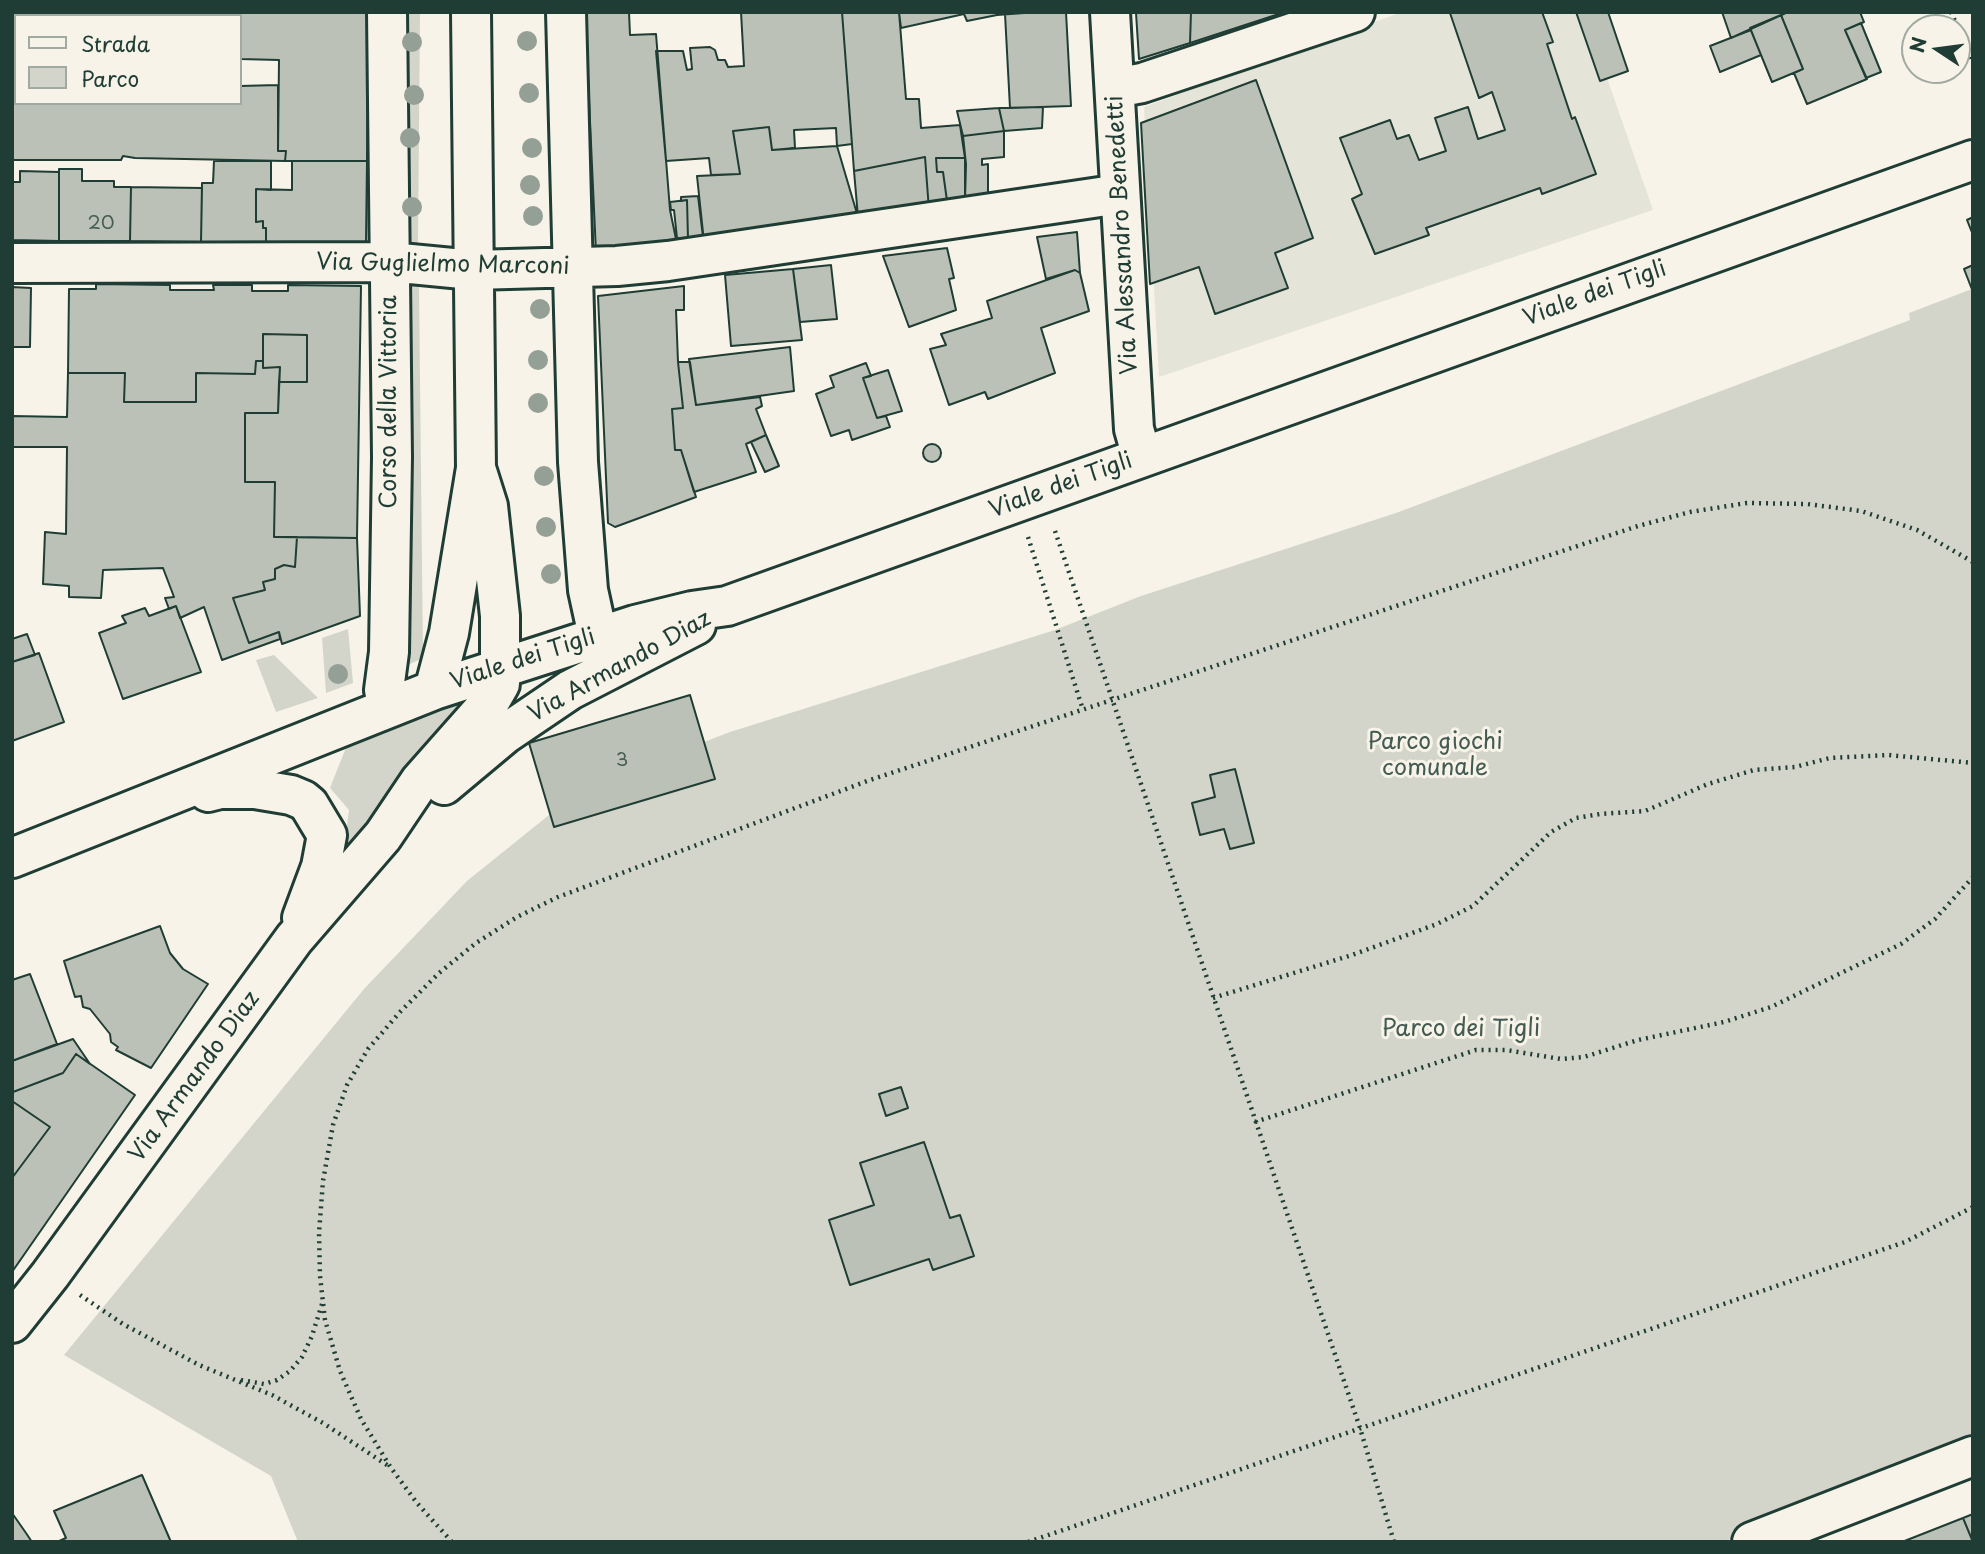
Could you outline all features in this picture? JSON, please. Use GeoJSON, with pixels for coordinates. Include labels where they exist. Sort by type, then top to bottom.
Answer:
{"type":"FeatureCollection","features":[{"type":"Feature","properties":{"kind":"street","name":"Corso della Vittoria"},"geometry":{"type":"LineString","coordinates":[[387,12],[392,457],[389,652],[384,690],[388,707]]}},
{"type":"Feature","properties":{"kind":"street"},"geometry":{"type":"LineString","coordinates":[[434,690],[449,633],[475,468],[471,12]]}},
{"type":"Feature","properties":{"kind":"street"},"geometry":{"type":"LineString","coordinates":[[566,12],[578,462],[588,590],[598,636]]}},
{"type":"Feature","properties":{"kind":"street","name":"Via Alessandro Benedetti"},"geometry":{"type":"LineString","coordinates":[[1110,12],[1134,429],[1142,457]]}},
{"type":"Feature","properties":{"kind":"street"},"geometry":{"type":"LineString","coordinates":[[1115,88],[1143,83],[1355,12]]}},
{"type":"Feature","properties":{"kind":"street","name":"Viale dei Tigli"},"geometry":{"type":"LineString","coordinates":[[12,858],[434,690],[598,636],[692,611],[727,606],[1973,160]]}},
{"type":"Feature","properties":{"kind":"street","name":"Via Guglielmo Marconi"},"geometry":{"type":"LineString","coordinates":[[12,264],[390,262],[473,270],[573,268],[668,261],[1120,194]]}},
{"type":"Feature","properties":{"kind":"street"},"geometry":{"type":"LineString","coordinates":[[475,468],[488,506],[500,616],[500,669]]}},
{"type":"Feature","properties":{"kind":"street","name":"Via Armando Diaz"},"geometry":{"type":"LineString","coordinates":[[383,836],[505,734],[570,690],[693,627],[727,606]]}},
{"type":"Feature","properties":{"kind":"street","name":"Via Armando Diaz"},"geometry":{"type":"LineString","coordinates":[[12,1323],[50,1275],[294,939],[383,836],[420,781],[489,703],[500,684],[500,669]]}},
{"type":"Feature","properties":{"kind":"street","name":"Viale dei Tigli"},"geometry":{"type":"LineString","coordinates":[[149,805],[220,789],[256,789],[291,795],[309,805],[327,835],[321,867],[294,939]]}},
{"type":"Feature","properties":{"kind":"street"},"geometry":{"type":"LineString","coordinates":[[1752,1542],[1973,1457]]}},
{"type":"Feature","properties":{"kind":"path"},"geometry":{"type":"LineString","coordinates":[[1951,12],[1973,62]]}},
{"type":"Feature","properties":{"kind":"path"},"geometry":{"type":"LineString","coordinates":[[1017,502],[1083,710]]}},
{"type":"Feature","properties":{"kind":"path"},"geometry":{"type":"LineString","coordinates":[[452,1542],[417,1503],[391,1468],[362,1419],[340,1371],[325,1320],[323,1300],[318,1233],[323,1181],[333,1125],[347,1085],[368,1049],[439,973],[477,943],[517,917],[558,897],[870,780],[1638,526],[1713,508],[1747,503],[1807,504],[1861,511],[1917,530],[1973,562]]}},
{"type":"Feature","properties":{"kind":"path"},"geometry":{"type":"LineString","coordinates":[[1054,530],[1360,1428],[1394,1542]]}},
{"type":"Feature","properties":{"kind":"path"},"geometry":{"type":"LineString","coordinates":[[1213,998],[1352,955],[1437,924],[1473,906],[1551,832],[1576,818],[1645,811],[1708,784],[1754,770],[1795,767],[1830,758],[1888,755],[1973,763]]}},
{"type":"Feature","properties":{"kind":"path"},"geometry":{"type":"LineString","coordinates":[[1255,1122],[1476,1051],[1506,1051],[1561,1059],[1584,1056],[1638,1040],[1724,1022],[1771,1007],[1901,944],[1935,919],[1973,877]]}},
{"type":"Feature","properties":{"kind":"path"},"geometry":{"type":"LineString","coordinates":[[1028,1542],[1905,1242],[1973,1207]]}},
{"type":"Feature","properties":{"kind":"path"},"geometry":{"type":"LineString","coordinates":[[50,1275],[123,1324],[199,1365],[272,1395],[323,1423],[391,1468]]}},
{"type":"Feature","properties":{"kind":"path"},"geometry":{"type":"LineString","coordinates":[[233,1379],[264,1384],[277,1380],[290,1371],[302,1357],[312,1336],[323,1300]]}},
{"type":"Feature","properties":{"kind":"shaded area"},"geometry":{"type":"Polygon","coordinates":[[[1402,12],[1584,12],[1653,210],[1159,377],[1144,107],[1402,12]]]}},
{"type":"Feature","properties":{"kind":"green space"},"geometry":{"type":"Polygon","coordinates":[[[403,12],[420,12],[418,244],[402,244],[403,12]]]}},
{"type":"Feature","properties":{"kind":"green space"},"geometry":{"type":"Polygon","coordinates":[[[402,286],[419,286],[423,658],[406,666],[402,286]]]}},
{"type":"Feature","properties":{"kind":"green space","name":"Parco dei Tigli"},"geometry":{"type":"Polygon","coordinates":[[[1972,289],[1973,1444],[1723,1542],[298,1542],[271,1476],[64,1355],[364,989],[467,881],[554,811],[618,775],[730,732],[1055,630],[1141,596],[1396,513],[1910,320],[1909,313],[1972,289]]]}},
{"type":"Feature","properties":{"kind":"green space"},"geometry":{"type":"Polygon","coordinates":[[[348,629],[353,683],[326,693],[322,638],[348,629]]]}},
{"type":"Feature","properties":{"kind":"green space"},"geometry":{"type":"Polygon","coordinates":[[[274,655],[318,698],[276,712],[256,660],[274,655]]]}},
{"type":"Feature","properties":{"kind":"green space"},"geometry":{"type":"Polygon","coordinates":[[[471,694],[342,864],[349,810],[330,788],[349,740],[471,694]]]}},
{"type":"Feature","properties":{"kind":"building"},"geometry":{"type":"Polygon","coordinates":[[[12,12],[368,12],[367,161],[285,161],[286,151],[278,151],[279,60],[242,59],[242,14],[14,14],[12,66],[12,12]]]}},
{"type":"Feature","properties":{"kind":"building"},"geometry":{"type":"Polygon","coordinates":[[[585,12],[629,12],[630,35],[656,34],[670,210],[677,244],[596,253],[585,12]]]}},
{"type":"Feature","properties":{"kind":"building"},"geometry":{"type":"Polygon","coordinates":[[[741,12],[842,12],[852,144],[837,146],[836,128],[794,130],[795,148],[772,150],[769,127],[733,131],[740,174],[711,175],[709,158],[666,161],[656,51],[683,51],[687,70],[692,69],[690,48],[710,47],[715,50],[718,60],[725,60],[728,67],[744,66],[741,12]]]}},
{"type":"Feature","properties":{"kind":"building"},"geometry":{"type":"Polygon","coordinates":[[[842,12],[899,12],[906,99],[919,99],[921,128],[960,125],[965,158],[936,158],[937,172],[943,172],[948,208],[929,210],[925,157],[854,171],[842,12]]]}},
{"type":"Feature","properties":{"kind":"building"},"geometry":{"type":"Polygon","coordinates":[[[899,12],[997,12],[997,15],[967,21],[964,14],[901,28],[899,12]]]}},
{"type":"Feature","properties":{"kind":"building"},"geometry":{"type":"Polygon","coordinates":[[[997,12],[1038,12],[997,15],[997,12]]]}},
{"type":"Feature","properties":{"kind":"building"},"geometry":{"type":"Polygon","coordinates":[[[1066,12],[1071,106],[1010,108],[1005,14],[1066,12]]]}},
{"type":"Feature","properties":{"kind":"building"},"geometry":{"type":"Polygon","coordinates":[[[1191,12],[1190,43],[1139,59],[1136,13],[1191,12]]]}},
{"type":"Feature","properties":{"kind":"building"},"geometry":{"type":"Polygon","coordinates":[[[1191,12],[1285,12],[1190,43],[1191,12]]]}},
{"type":"Feature","properties":{"kind":"building"},"geometry":{"type":"Polygon","coordinates":[[[1542,12],[1553,42],[1547,44],[1572,119],[1575,117],[1596,174],[1542,194],[1540,188],[1426,228],[1429,235],[1375,254],[1352,199],[1362,194],[1340,138],[1390,120],[1397,139],[1409,135],[1419,160],[1446,151],[1435,118],[1468,107],[1478,139],[1505,130],[1492,92],[1479,98],[1450,13],[1542,12]]]}},
{"type":"Feature","properties":{"kind":"building"},"geometry":{"type":"Polygon","coordinates":[[[1576,12],[1608,12],[1628,71],[1600,81],[1576,12]]]}},
{"type":"Feature","properties":{"kind":"building"},"geometry":{"type":"Polygon","coordinates":[[[1722,12],[1788,12],[1731,38],[1722,12]]]}},
{"type":"Feature","properties":{"kind":"building"},"geometry":{"type":"Polygon","coordinates":[[[1788,12],[1860,12],[1864,22],[1845,30],[1867,79],[1807,104],[1794,73],[1803,69],[1781,15],[1788,12]]]}},
{"type":"Feature","properties":{"kind":"building"},"geometry":{"type":"Polygon","coordinates":[[[1781,15],[1803,69],[1772,82],[1750,28],[1781,15]]]}},
{"type":"Feature","properties":{"kind":"building"},"geometry":{"type":"Polygon","coordinates":[[[1861,23],[1881,72],[1866,78],[1845,30],[1861,23]]]}},
{"type":"Feature","properties":{"kind":"building"},"geometry":{"type":"Polygon","coordinates":[[[1751,30],[1761,55],[1720,72],[1710,46],[1751,30]]]}},
{"type":"Feature","properties":{"kind":"building"},"geometry":{"type":"Polygon","coordinates":[[[1256,80],[1313,238],[1275,253],[1288,288],[1215,314],[1199,267],[1150,284],[1141,123],[1256,80]]]}},
{"type":"Feature","properties":{"kind":"building"},"geometry":{"type":"Polygon","coordinates":[[[278,85],[278,151],[286,151],[285,161],[123,156],[121,160],[12,160],[12,89],[14,105],[242,105],[242,86],[278,85]]]}},
{"type":"Feature","properties":{"kind":"building"},"geometry":{"type":"Polygon","coordinates":[[[1043,107],[1042,128],[1004,131],[999,108],[1043,107]]]}},
{"type":"Feature","properties":{"kind":"building"},"geometry":{"type":"Polygon","coordinates":[[[999,108],[1004,131],[963,136],[957,111],[999,108]]]}},
{"type":"Feature","properties":{"kind":"building"},"geometry":{"type":"Polygon","coordinates":[[[769,127],[772,150],[837,146],[858,217],[704,242],[697,176],[740,174],[733,131],[769,127]]]}},
{"type":"Feature","properties":{"kind":"building"},"geometry":{"type":"Polygon","coordinates":[[[1004,131],[1004,157],[982,159],[982,165],[988,164],[988,198],[965,200],[966,164],[963,136],[1004,131]]]}},
{"type":"Feature","properties":{"kind":"building"},"geometry":{"type":"Polygon","coordinates":[[[925,157],[929,210],[858,217],[854,171],[925,157]]]}},
{"type":"Feature","properties":{"kind":"building"},"geometry":{"type":"Polygon","coordinates":[[[936,158],[965,158],[965,200],[948,208],[943,172],[937,172],[936,158]]]}},
{"type":"Feature","properties":{"kind":"building"},"geometry":{"type":"Polygon","coordinates":[[[214,161],[271,161],[271,190],[256,189],[256,222],[263,221],[266,242],[201,242],[202,183],[213,183],[214,161]]]}},
{"type":"Feature","properties":{"kind":"building"},"geometry":{"type":"Polygon","coordinates":[[[292,161],[367,161],[366,243],[266,242],[263,221],[256,222],[256,189],[292,190],[292,161]]]}},
{"type":"Feature","properties":{"kind":"building"},"geometry":{"type":"Polygon","coordinates":[[[59,169],[82,169],[82,181],[114,181],[114,187],[131,187],[130,241],[59,241],[59,169]]]}},
{"type":"Feature","properties":{"kind":"building"},"geometry":{"type":"Polygon","coordinates":[[[20,171],[59,172],[59,241],[12,240],[12,182],[20,182],[20,171]]]}},
{"type":"Feature","properties":{"kind":"building"},"geometry":{"type":"Polygon","coordinates":[[[131,187],[202,188],[201,242],[130,241],[131,187]]]}},
{"type":"Feature","properties":{"kind":"building"},"geometry":{"type":"Polygon","coordinates":[[[698,196],[703,237],[688,239],[687,200],[681,201],[681,197],[698,196]]]}},
{"type":"Feature","properties":{"kind":"building"},"geometry":{"type":"Polygon","coordinates":[[[687,200],[688,239],[677,238],[674,210],[671,210],[670,202],[687,200]]]}},
{"type":"Feature","properties":{"kind":"building"},"geometry":{"type":"Polygon","coordinates":[[[1973,217],[1973,235],[1967,220],[1973,217]]]}},
{"type":"Feature","properties":{"kind":"building"},"geometry":{"type":"Polygon","coordinates":[[[1077,232],[1080,273],[1075,270],[1046,279],[1037,237],[1077,232]]]}},
{"type":"Feature","properties":{"kind":"building"},"geometry":{"type":"Polygon","coordinates":[[[947,248],[954,278],[949,279],[956,310],[909,327],[883,256],[947,248]]]}},
{"type":"Feature","properties":{"kind":"building"},"geometry":{"type":"Polygon","coordinates":[[[831,265],[837,319],[800,322],[793,269],[831,265]]]}},
{"type":"Feature","properties":{"kind":"building"},"geometry":{"type":"Polygon","coordinates":[[[1973,265],[1973,292],[1964,269],[1973,265]]]}},
{"type":"Feature","properties":{"kind":"building"},"geometry":{"type":"Polygon","coordinates":[[[793,269],[802,340],[731,346],[725,275],[793,269]]]}},
{"type":"Feature","properties":{"kind":"building"},"geometry":{"type":"Polygon","coordinates":[[[1075,270],[1080,273],[1089,311],[1041,328],[1055,373],[988,399],[985,392],[949,405],[930,349],[946,345],[941,334],[992,318],[987,301],[1075,270]]]}},
{"type":"Feature","properties":{"kind":"building"},"geometry":{"type":"Polygon","coordinates":[[[96,284],[170,285],[170,290],[214,290],[213,285],[252,285],[252,291],[288,291],[288,285],[361,286],[357,538],[274,537],[275,482],[245,482],[245,413],[278,413],[279,382],[307,382],[307,335],[263,334],[263,361],[256,361],[255,374],[196,373],[196,402],[124,402],[125,373],[68,373],[69,289],[96,289],[96,284]]]}},
{"type":"Feature","properties":{"kind":"building"},"geometry":{"type":"Polygon","coordinates":[[[684,286],[684,310],[676,310],[683,408],[672,409],[675,450],[681,450],[696,497],[615,527],[608,523],[598,296],[684,286]]]}},
{"type":"Feature","properties":{"kind":"building"},"geometry":{"type":"Polygon","coordinates":[[[12,287],[31,288],[30,347],[12,347],[12,287]]]}},
{"type":"Feature","properties":{"kind":"building"},"geometry":{"type":"Polygon","coordinates":[[[263,334],[307,335],[307,382],[279,382],[280,367],[263,368],[263,334]]]}},
{"type":"Feature","properties":{"kind":"building"},"geometry":{"type":"Polygon","coordinates":[[[790,347],[794,391],[696,405],[689,359],[790,347]]]}},
{"type":"Feature","properties":{"kind":"building"},"geometry":{"type":"Polygon","coordinates":[[[256,361],[263,361],[263,368],[280,367],[278,413],[245,413],[245,482],[275,482],[274,537],[297,537],[295,567],[284,565],[275,569],[275,579],[263,582],[265,590],[233,598],[249,643],[279,632],[280,639],[222,660],[204,607],[180,618],[176,606],[169,609],[165,598],[174,597],[163,568],[103,570],[101,598],[69,597],[69,586],[43,584],[45,532],[66,534],[67,447],[12,447],[12,416],[67,417],[68,373],[125,373],[124,402],[196,402],[196,373],[255,374],[256,361]]]}},
{"type":"Feature","properties":{"kind":"building"},"geometry":{"type":"Polygon","coordinates":[[[678,362],[690,362],[696,405],[760,397],[762,406],[756,409],[766,435],[746,444],[756,472],[694,492],[681,450],[675,450],[672,409],[683,408],[678,362]]]}},
{"type":"Feature","properties":{"kind":"building"},"geometry":{"type":"Polygon","coordinates":[[[866,363],[871,376],[863,378],[877,418],[886,416],[890,427],[852,440],[849,430],[831,436],[816,394],[834,387],[830,376],[866,363]]]}},
{"type":"Feature","properties":{"kind":"building"},"geometry":{"type":"Polygon","coordinates":[[[888,370],[902,411],[877,418],[863,378],[888,370]]]}},
{"type":"Feature","properties":{"kind":"building"},"geometry":{"type":"Polygon","coordinates":[[[766,435],[779,466],[765,472],[751,442],[766,435]]]}},
{"type":"Feature","properties":{"kind":"building"},"geometry":{"type":"Polygon","coordinates":[[[932,444],[938,447],[941,453],[938,459],[932,462],[926,459],[923,453],[926,447],[932,444]]]}},
{"type":"Feature","properties":{"kind":"building"},"geometry":{"type":"Polygon","coordinates":[[[297,537],[357,538],[360,616],[282,644],[279,632],[249,643],[233,598],[265,590],[263,582],[275,579],[275,569],[284,565],[295,567],[297,537]]]}},
{"type":"Feature","properties":{"kind":"building"},"geometry":{"type":"Polygon","coordinates":[[[176,606],[201,672],[123,699],[99,633],[126,623],[122,616],[145,608],[149,616],[176,606]]]}},
{"type":"Feature","properties":{"kind":"building"},"geometry":{"type":"Polygon","coordinates":[[[27,634],[35,655],[12,662],[12,639],[27,634]]]}},
{"type":"Feature","properties":{"kind":"building"},"geometry":{"type":"Polygon","coordinates":[[[39,653],[64,722],[12,741],[12,662],[39,653]]]}},
{"type":"Feature","properties":{"kind":"building"},"geometry":{"type":"Polygon","coordinates":[[[690,695],[715,779],[554,827],[529,743],[690,695]]]}},
{"type":"Feature","properties":{"kind":"building"},"geometry":{"type":"Polygon","coordinates":[[[1235,769],[1254,843],[1230,849],[1224,829],[1200,835],[1192,803],[1215,797],[1210,775],[1235,769]]]}},
{"type":"Feature","properties":{"kind":"building"},"geometry":{"type":"Polygon","coordinates":[[[160,926],[170,953],[183,969],[208,984],[151,1068],[116,1050],[118,1047],[111,1042],[110,1034],[90,1009],[83,1007],[81,996],[75,997],[64,961],[160,926]]]}},
{"type":"Feature","properties":{"kind":"building"},"geometry":{"type":"Polygon","coordinates":[[[30,974],[57,1044],[12,1061],[12,980],[30,974]]]}},
{"type":"Feature","properties":{"kind":"building"},"geometry":{"type":"Polygon","coordinates":[[[73,1039],[90,1064],[76,1054],[63,1073],[13,1092],[12,1095],[12,1061],[73,1039]]]}},
{"type":"Feature","properties":{"kind":"building"},"geometry":{"type":"Polygon","coordinates":[[[76,1054],[135,1095],[12,1272],[12,1178],[50,1127],[12,1101],[12,1095],[13,1092],[63,1073],[76,1054]]]}},
{"type":"Feature","properties":{"kind":"building"},"geometry":{"type":"Polygon","coordinates":[[[901,1087],[908,1108],[886,1116],[879,1094],[901,1087]]]}},
{"type":"Feature","properties":{"kind":"building"},"geometry":{"type":"Polygon","coordinates":[[[12,1101],[50,1127],[12,1178],[12,1101]]]}},
{"type":"Feature","properties":{"kind":"building"},"geometry":{"type":"Polygon","coordinates":[[[924,1142],[950,1218],[960,1215],[974,1256],[933,1270],[929,1259],[850,1285],[829,1220],[874,1205],[860,1163],[924,1142]]]}},
{"type":"Feature","properties":{"kind":"building"},"geometry":{"type":"Polygon","coordinates":[[[142,1475],[171,1542],[57,1542],[66,1538],[54,1511],[142,1475]]]}},
{"type":"Feature","properties":{"kind":"building"},"geometry":{"type":"Polygon","coordinates":[[[12,1513],[26,1533],[32,1542],[12,1542],[12,1513]]]}},
{"type":"Feature","properties":{"kind":"building"},"geometry":{"type":"Polygon","coordinates":[[[1973,1514],[1973,1542],[1963,1518],[1973,1514]]]}},
{"type":"Feature","properties":{"kind":"building"},"geometry":{"type":"Polygon","coordinates":[[[1963,1518],[1973,1542],[1902,1542],[1963,1518]]]}},
{"type":"Feature","properties":{"kind":"park label","name":"Parco giochi comunale"},"geometry":{"type":"Point","coordinates":[1435,756]}}]}
